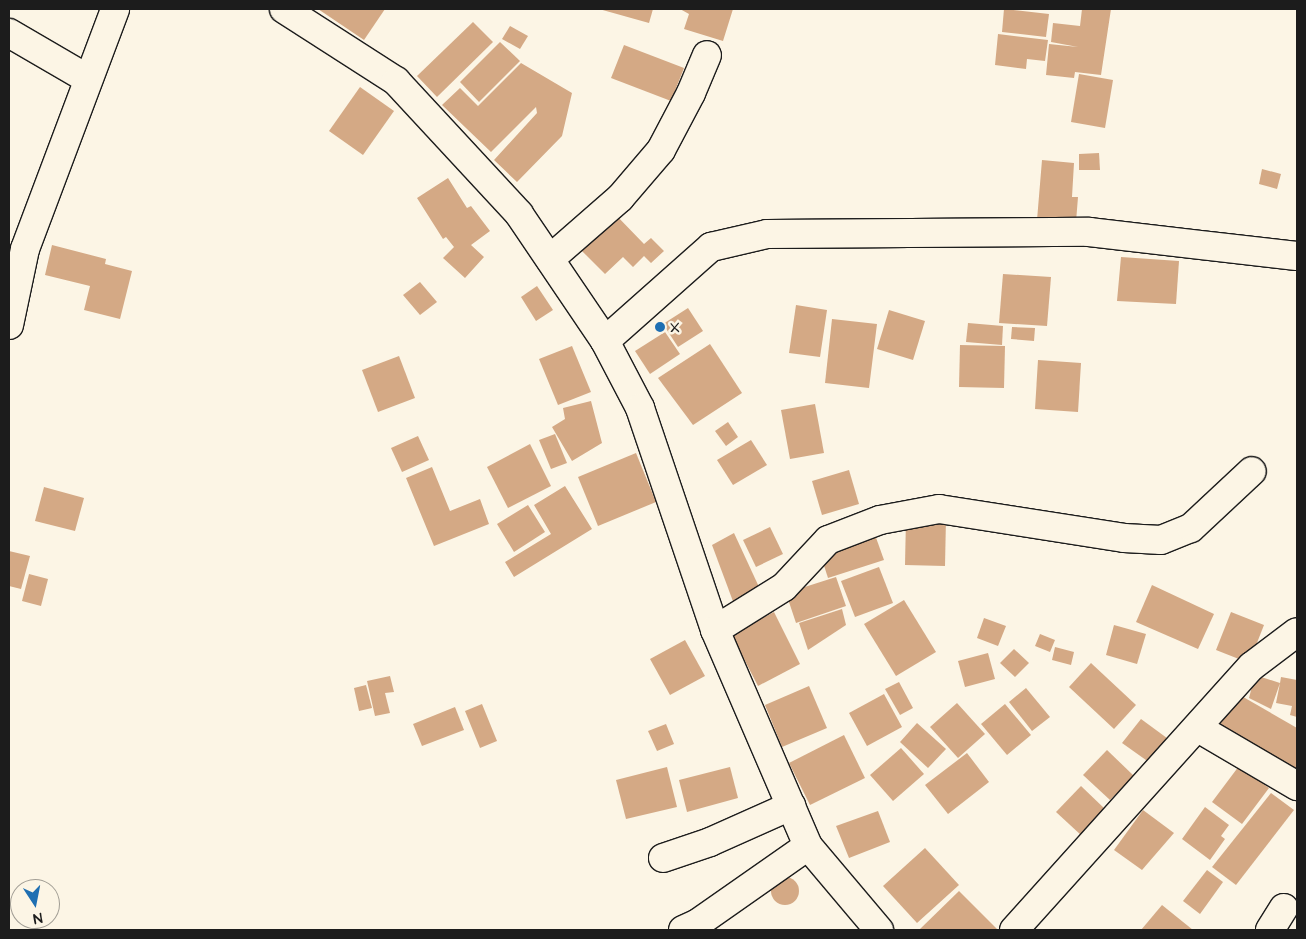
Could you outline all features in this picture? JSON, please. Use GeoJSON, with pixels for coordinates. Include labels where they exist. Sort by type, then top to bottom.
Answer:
{"type":"FeatureCollection","features":[{"type":"Feature","properties":{"kind":"street"},"geometry":{"type":"LineString","coordinates":[[9,325],[25,248],[115,9]]}},
{"type":"Feature","properties":{"kind":"street"},"geometry":{"type":"LineString","coordinates":[[284,9],[396,82],[518,214],[605,341],[640,408],[715,630],[808,846],[879,930]]}},
{"type":"Feature","properties":{"kind":"street"},"geometry":{"type":"LineString","coordinates":[[9,33],[88,80]]}},
{"type":"Feature","properties":{"kind":"street"},"geometry":{"type":"LineString","coordinates":[[550,259],[620,198],[661,150],[691,93],[707,55]]}},
{"type":"Feature","properties":{"kind":"street"},"geometry":{"type":"LineString","coordinates":[[605,341],[711,247],[767,234],[1089,232],[1297,256]]}},
{"type":"Feature","properties":{"kind":"street"},"geometry":{"type":"LineString","coordinates":[[715,630],[784,587],[828,540],[880,520],[939,509],[1124,538],[1161,540],[1191,528],[1252,471]]}},
{"type":"Feature","properties":{"kind":"street"},"geometry":{"type":"LineString","coordinates":[[1014,930],[1252,666],[1297,632]]}},
{"type":"Feature","properties":{"kind":"street"},"geometry":{"type":"LineString","coordinates":[[1198,728],[1297,786]]}},
{"type":"Feature","properties":{"kind":"street"},"geometry":{"type":"LineString","coordinates":[[663,858],[710,842],[791,806]]}},
{"type":"Feature","properties":{"kind":"street"},"geometry":{"type":"LineString","coordinates":[[683,930],[698,923],[808,846]]}},
{"type":"Feature","properties":{"kind":"building"},"geometry":{"type":"Polygon","coordinates":[[[318,9],[385,9],[364,40],[318,9]]]}},
{"type":"Feature","properties":{"kind":"building"},"geometry":{"type":"Polygon","coordinates":[[[599,9],[653,9],[649,23],[599,9]]]}},
{"type":"Feature","properties":{"kind":"building"},"geometry":{"type":"Polygon","coordinates":[[[680,9],[733,9],[723,41],[684,29],[689,14],[680,9]]]}},
{"type":"Feature","properties":{"kind":"building"},"geometry":{"type":"Polygon","coordinates":[[[1004,9],[1049,14],[1046,37],[1002,32],[1004,9]]]}},
{"type":"Feature","properties":{"kind":"building"},"geometry":{"type":"Polygon","coordinates":[[[1082,9],[1111,9],[1101,75],[1075,72],[1074,78],[1046,75],[1049,44],[1078,47],[1051,42],[1053,23],[1080,26],[1082,9]]]}},
{"type":"Feature","properties":{"kind":"building"},"geometry":{"type":"Polygon","coordinates":[[[473,22],[493,42],[437,97],[417,76],[473,22]]]}},
{"type":"Feature","properties":{"kind":"building"},"geometry":{"type":"Polygon","coordinates":[[[510,26],[528,36],[520,49],[502,39],[510,26]]]}},
{"type":"Feature","properties":{"kind":"building"},"geometry":{"type":"Polygon","coordinates":[[[998,34],[1048,40],[1045,61],[1027,59],[1026,69],[995,65],[998,34]]]}},
{"type":"Feature","properties":{"kind":"building"},"geometry":{"type":"Polygon","coordinates":[[[500,42],[520,61],[479,102],[460,82],[500,42]]]}},
{"type":"Feature","properties":{"kind":"building"},"geometry":{"type":"Polygon","coordinates":[[[624,45],[684,68],[671,101],[611,78],[624,45]]]}},
{"type":"Feature","properties":{"kind":"building"},"geometry":{"type":"Polygon","coordinates":[[[521,63],[572,93],[562,136],[517,182],[494,160],[537,113],[536,107],[491,152],[442,105],[460,88],[478,106],[521,63]]]}},
{"type":"Feature","properties":{"kind":"building"},"geometry":{"type":"Polygon","coordinates":[[[1079,74],[1113,80],[1105,128],[1071,122],[1079,74]]]}},
{"type":"Feature","properties":{"kind":"building"},"geometry":{"type":"Polygon","coordinates":[[[360,87],[394,111],[363,155],[329,131],[360,87]]]}},
{"type":"Feature","properties":{"kind":"building"},"geometry":{"type":"Polygon","coordinates":[[[1099,153],[1100,170],[1079,170],[1079,154],[1099,153]]]}},
{"type":"Feature","properties":{"kind":"building"},"geometry":{"type":"Polygon","coordinates":[[[1042,160],[1074,163],[1072,197],[1078,197],[1076,222],[1037,220],[1042,160]]]}},
{"type":"Feature","properties":{"kind":"building"},"geometry":{"type":"Polygon","coordinates":[[[1262,169],[1281,174],[1277,189],[1259,184],[1262,169]]]}},
{"type":"Feature","properties":{"kind":"building"},"geometry":{"type":"Polygon","coordinates":[[[448,178],[467,208],[471,206],[490,231],[471,245],[484,257],[465,278],[443,258],[454,247],[446,237],[443,239],[417,198],[448,178]]]}},
{"type":"Feature","properties":{"kind":"building"},"geometry":{"type":"Polygon","coordinates":[[[614,213],[644,244],[651,238],[664,251],[651,263],[644,256],[633,267],[623,257],[605,274],[578,247],[614,213]]]}},
{"type":"Feature","properties":{"kind":"building"},"geometry":{"type":"Polygon","coordinates":[[[52,245],[106,259],[105,264],[132,271],[120,319],[84,310],[90,286],[45,275],[52,245]]]}},
{"type":"Feature","properties":{"kind":"building"},"geometry":{"type":"Polygon","coordinates":[[[1121,257],[1179,261],[1176,304],[1117,301],[1121,257]]]}},
{"type":"Feature","properties":{"kind":"building"},"geometry":{"type":"Polygon","coordinates":[[[1003,274],[1051,277],[1047,326],[999,323],[1003,274]]]}},
{"type":"Feature","properties":{"kind":"building"},"geometry":{"type":"Polygon","coordinates":[[[420,282],[437,302],[420,315],[403,295],[420,282]]]}},
{"type":"Feature","properties":{"kind":"building"},"geometry":{"type":"Polygon","coordinates":[[[537,286],[553,310],[536,321],[521,297],[537,286]]]}},
{"type":"Feature","properties":{"kind":"building"},"geometry":{"type":"Polygon","coordinates":[[[796,305],[827,310],[820,357],[789,353],[796,305]]]}},
{"type":"Feature","properties":{"kind":"building"},"geometry":{"type":"Polygon","coordinates":[[[688,308],[703,331],[678,347],[663,324],[688,308]]]}},
{"type":"Feature","properties":{"kind":"building"},"geometry":{"type":"Polygon","coordinates":[[[889,310],[925,321],[913,360],[877,349],[889,310]]]}},
{"type":"Feature","properties":{"kind":"building"},"geometry":{"type":"Polygon","coordinates":[[[832,319],[877,324],[869,388],[825,383],[832,319]]]}},
{"type":"Feature","properties":{"kind":"building"},"geometry":{"type":"Polygon","coordinates":[[[968,323],[1003,326],[1002,345],[966,342],[968,323]]]}},
{"type":"Feature","properties":{"kind":"building"},"geometry":{"type":"Polygon","coordinates":[[[1012,327],[1035,328],[1034,341],[1011,339],[1012,327]]]}},
{"type":"Feature","properties":{"kind":"building"},"geometry":{"type":"Polygon","coordinates":[[[665,332],[680,354],[650,374],[635,351],[665,332]]]}},
{"type":"Feature","properties":{"kind":"building"},"geometry":{"type":"Polygon","coordinates":[[[710,344],[742,393],[693,425],[658,378],[710,344]]]}},
{"type":"Feature","properties":{"kind":"building"},"geometry":{"type":"Polygon","coordinates":[[[960,345],[1005,346],[1004,388],[959,387],[960,345]]]}},
{"type":"Feature","properties":{"kind":"building"},"geometry":{"type":"Polygon","coordinates":[[[572,346],[591,392],[558,405],[539,359],[572,346]]]}},
{"type":"Feature","properties":{"kind":"building"},"geometry":{"type":"Polygon","coordinates":[[[399,356],[415,398],[378,412],[362,370],[399,356]]]}},
{"type":"Feature","properties":{"kind":"building"},"geometry":{"type":"Polygon","coordinates":[[[1038,360],[1081,363],[1078,412],[1035,409],[1038,360]]]}},
{"type":"Feature","properties":{"kind":"building"},"geometry":{"type":"Polygon","coordinates":[[[591,401],[602,443],[572,461],[552,427],[565,419],[563,408],[591,401]]]}},
{"type":"Feature","properties":{"kind":"building"},"geometry":{"type":"Polygon","coordinates":[[[815,404],[824,453],[790,459],[781,410],[815,404]]]}},
{"type":"Feature","properties":{"kind":"building"},"geometry":{"type":"Polygon","coordinates":[[[728,422],[738,437],[726,446],[715,431],[728,422]]]}},
{"type":"Feature","properties":{"kind":"building"},"geometry":{"type":"Polygon","coordinates":[[[555,434],[567,463],[551,469],[539,440],[555,434]]]}},
{"type":"Feature","properties":{"kind":"building"},"geometry":{"type":"Polygon","coordinates":[[[418,436],[429,460],[402,472],[391,448],[418,436]]]}},
{"type":"Feature","properties":{"kind":"building"},"geometry":{"type":"Polygon","coordinates":[[[751,440],[767,465],[733,485],[717,460],[751,440]]]}},
{"type":"Feature","properties":{"kind":"building"},"geometry":{"type":"Polygon","coordinates":[[[530,444],[551,486],[508,508],[487,467],[530,444]]]}},
{"type":"Feature","properties":{"kind":"building"},"geometry":{"type":"Polygon","coordinates":[[[636,453],[656,502],[598,526],[578,477],[636,453]]]}},
{"type":"Feature","properties":{"kind":"building"},"geometry":{"type":"Polygon","coordinates":[[[432,467],[450,511],[480,499],[489,524],[434,546],[406,478],[432,467]]]}},
{"type":"Feature","properties":{"kind":"building"},"geometry":{"type":"Polygon","coordinates":[[[849,470],[859,504],[822,515],[812,481],[849,470]]]}},
{"type":"Feature","properties":{"kind":"building"},"geometry":{"type":"Polygon","coordinates":[[[565,486],[592,529],[514,577],[505,562],[551,534],[534,505],[565,486]]]}},
{"type":"Feature","properties":{"kind":"building"},"geometry":{"type":"Polygon","coordinates":[[[44,487],[84,498],[75,531],[35,521],[44,487]]]}},
{"type":"Feature","properties":{"kind":"building"},"geometry":{"type":"Polygon","coordinates":[[[528,505],[545,532],[514,552],[497,524],[528,505]]]}},
{"type":"Feature","properties":{"kind":"building"},"geometry":{"type":"Polygon","coordinates":[[[906,518],[946,518],[945,566],[905,565],[906,518]]]}},
{"type":"Feature","properties":{"kind":"building"},"geometry":{"type":"Polygon","coordinates":[[[770,527],[783,554],[756,567],[743,540],[770,527]]]}},
{"type":"Feature","properties":{"kind":"building"},"geometry":{"type":"Polygon","coordinates":[[[874,532],[884,560],[828,578],[819,550],[874,532]]]}},
{"type":"Feature","properties":{"kind":"building"},"geometry":{"type":"Polygon","coordinates":[[[734,533],[759,587],[734,604],[712,545],[734,533]]]}},
{"type":"Feature","properties":{"kind":"building"},"geometry":{"type":"Polygon","coordinates":[[[9,551],[30,556],[21,589],[9,586],[9,551]]]}},
{"type":"Feature","properties":{"kind":"building"},"geometry":{"type":"Polygon","coordinates":[[[879,567],[893,603],[855,617],[841,581],[879,567]]]}},
{"type":"Feature","properties":{"kind":"building"},"geometry":{"type":"Polygon","coordinates":[[[29,574],[48,579],[41,606],[22,601],[29,574]]]}},
{"type":"Feature","properties":{"kind":"building"},"geometry":{"type":"Polygon","coordinates":[[[836,577],[846,606],[796,623],[786,593],[836,577]]]}},
{"type":"Feature","properties":{"kind":"building"},"geometry":{"type":"Polygon","coordinates":[[[1152,585],[1214,614],[1198,649],[1136,622],[1152,585]]]}},
{"type":"Feature","properties":{"kind":"building"},"geometry":{"type":"Polygon","coordinates":[[[904,600],[936,652],[896,676],[864,624],[904,600]]]}},
{"type":"Feature","properties":{"kind":"building"},"geometry":{"type":"Polygon","coordinates":[[[842,609],[846,625],[808,650],[799,623],[842,609]]]}},
{"type":"Feature","properties":{"kind":"building"},"geometry":{"type":"Polygon","coordinates":[[[774,612],[800,664],[758,686],[731,634],[774,612]]]}},
{"type":"Feature","properties":{"kind":"building"},"geometry":{"type":"Polygon","coordinates":[[[1231,612],[1264,625],[1249,663],[1216,650],[1231,612]]]}},
{"type":"Feature","properties":{"kind":"building"},"geometry":{"type":"Polygon","coordinates":[[[984,618],[1006,626],[998,646],[977,638],[984,618]]]}},
{"type":"Feature","properties":{"kind":"building"},"geometry":{"type":"Polygon","coordinates":[[[1114,625],[1146,634],[1137,664],[1106,655],[1114,625]]]}},
{"type":"Feature","properties":{"kind":"building"},"geometry":{"type":"Polygon","coordinates":[[[1040,634],[1055,640],[1050,652],[1035,646],[1040,634]]]}},
{"type":"Feature","properties":{"kind":"building"},"geometry":{"type":"Polygon","coordinates":[[[685,640],[705,676],[670,695],[650,659],[685,640]]]}},
{"type":"Feature","properties":{"kind":"building"},"geometry":{"type":"Polygon","coordinates":[[[1055,647],[1074,652],[1071,665],[1052,660],[1055,647]]]}},
{"type":"Feature","properties":{"kind":"building"},"geometry":{"type":"Polygon","coordinates":[[[1014,649],[1029,663],[1015,677],[1000,663],[1014,649]]]}},
{"type":"Feature","properties":{"kind":"building"},"geometry":{"type":"Polygon","coordinates":[[[988,653],[995,679],[965,687],[958,661],[988,653]]]}},
{"type":"Feature","properties":{"kind":"building"},"geometry":{"type":"Polygon","coordinates":[[[1091,663],[1136,705],[1114,729],[1069,687],[1091,663]]]}},
{"type":"Feature","properties":{"kind":"building"},"geometry":{"type":"Polygon","coordinates":[[[1255,675],[1280,683],[1271,709],[1249,698],[1255,675]]]}},
{"type":"Feature","properties":{"kind":"building"},"geometry":{"type":"Polygon","coordinates":[[[390,676],[394,692],[385,693],[390,713],[375,716],[367,681],[390,676]]]}},
{"type":"Feature","properties":{"kind":"building"},"geometry":{"type":"Polygon","coordinates":[[[1281,677],[1297,680],[1297,717],[1290,715],[1292,706],[1276,703],[1281,677]]]}},
{"type":"Feature","properties":{"kind":"building"},"geometry":{"type":"Polygon","coordinates":[[[899,682],[913,708],[900,715],[885,689],[899,682]]]}},
{"type":"Feature","properties":{"kind":"building"},"geometry":{"type":"Polygon","coordinates":[[[366,685],[372,708],[359,711],[354,688],[366,685]]]}},
{"type":"Feature","properties":{"kind":"building"},"geometry":{"type":"Polygon","coordinates":[[[809,686],[827,728],[782,747],[765,705],[809,686]]]}},
{"type":"Feature","properties":{"kind":"building"},"geometry":{"type":"Polygon","coordinates":[[[1026,688],[1050,717],[1032,731],[1009,702],[1026,688]]]}},
{"type":"Feature","properties":{"kind":"building"},"geometry":{"type":"Polygon","coordinates":[[[884,694],[902,727],[867,746],[849,713],[884,694]]]}},
{"type":"Feature","properties":{"kind":"building"},"geometry":{"type":"Polygon","coordinates":[[[1238,694],[1297,728],[1297,778],[1215,733],[1238,694]]]}},
{"type":"Feature","properties":{"kind":"building"},"geometry":{"type":"Polygon","coordinates":[[[957,703],[985,734],[958,758],[930,727],[957,703]]]}},
{"type":"Feature","properties":{"kind":"building"},"geometry":{"type":"Polygon","coordinates":[[[482,704],[497,741],[480,748],[465,711],[482,704]]]}},
{"type":"Feature","properties":{"kind":"building"},"geometry":{"type":"Polygon","coordinates":[[[1005,704],[1031,735],[1007,755],[981,724],[1005,704]]]}},
{"type":"Feature","properties":{"kind":"building"},"geometry":{"type":"Polygon","coordinates":[[[455,707],[464,730],[422,746],[413,724],[455,707]]]}},
{"type":"Feature","properties":{"kind":"building"},"geometry":{"type":"Polygon","coordinates":[[[1141,719],[1171,741],[1153,765],[1122,743],[1141,719]]]}},
{"type":"Feature","properties":{"kind":"building"},"geometry":{"type":"Polygon","coordinates":[[[917,723],[946,749],[928,768],[900,742],[917,723]]]}},
{"type":"Feature","properties":{"kind":"building"},"geometry":{"type":"Polygon","coordinates":[[[666,724],[674,744],[657,751],[648,731],[666,724]]]}},
{"type":"Feature","properties":{"kind":"building"},"geometry":{"type":"Polygon","coordinates":[[[844,735],[865,778],[810,805],[789,763],[844,735]]]}},
{"type":"Feature","properties":{"kind":"building"},"geometry":{"type":"Polygon","coordinates":[[[901,748],[924,774],[893,801],[870,775],[901,748]]]}},
{"type":"Feature","properties":{"kind":"building"},"geometry":{"type":"Polygon","coordinates":[[[1107,750],[1134,776],[1110,800],[1083,775],[1107,750]]]}},
{"type":"Feature","properties":{"kind":"building"},"geometry":{"type":"Polygon","coordinates":[[[967,753],[989,782],[948,814],[925,785],[967,753]]]}},
{"type":"Feature","properties":{"kind":"building"},"geometry":{"type":"Polygon","coordinates":[[[1239,766],[1269,788],[1242,824],[1212,802],[1239,766]]]}},
{"type":"Feature","properties":{"kind":"building"},"geometry":{"type":"Polygon","coordinates":[[[667,767],[677,807],[626,819],[616,780],[667,767]]]}},
{"type":"Feature","properties":{"kind":"building"},"geometry":{"type":"Polygon","coordinates":[[[730,767],[738,798],[687,812],[679,780],[730,767]]]}},
{"type":"Feature","properties":{"kind":"building"},"geometry":{"type":"Polygon","coordinates":[[[1081,786],[1106,810],[1082,836],[1056,812],[1081,786]]]}},
{"type":"Feature","properties":{"kind":"building"},"geometry":{"type":"Polygon","coordinates":[[[1271,793],[1294,810],[1236,885],[1212,867],[1271,793]]]}},
{"type":"Feature","properties":{"kind":"building"},"geometry":{"type":"Polygon","coordinates":[[[1205,807],[1229,825],[1221,836],[1225,839],[1210,860],[1182,839],[1205,807]]]}},
{"type":"Feature","properties":{"kind":"building"},"geometry":{"type":"Polygon","coordinates":[[[1143,810],[1174,833],[1142,870],[1114,850],[1143,810]]]}},
{"type":"Feature","properties":{"kind":"building"},"geometry":{"type":"Polygon","coordinates":[[[878,811],[890,842],[849,858],[836,826],[878,811]]]}},
{"type":"Feature","properties":{"kind":"building"},"geometry":{"type":"Polygon","coordinates":[[[925,848],[959,885],[917,923],[883,886],[925,848]]]}},
{"type":"Feature","properties":{"kind":"building"},"geometry":{"type":"Polygon","coordinates":[[[1207,870],[1223,882],[1200,914],[1183,901],[1207,870]]]}},
{"type":"Feature","properties":{"kind":"building"},"geometry":{"type":"Polygon","coordinates":[[[785,877],[795,881],[799,891],[795,901],[785,905],[775,901],[771,891],[775,881],[785,877]]]}},
{"type":"Feature","properties":{"kind":"building"},"geometry":{"type":"Polygon","coordinates":[[[959,891],[998,930],[919,930],[959,891]]]}},
{"type":"Feature","properties":{"kind":"building"},"geometry":{"type":"Polygon","coordinates":[[[1162,905],[1193,930],[1141,930],[1162,905]]]}},
{"type":"Feature","properties":{"kind":"place","name":"X"},"geometry":{"type":"Point","coordinates":[660,327]}}]}
